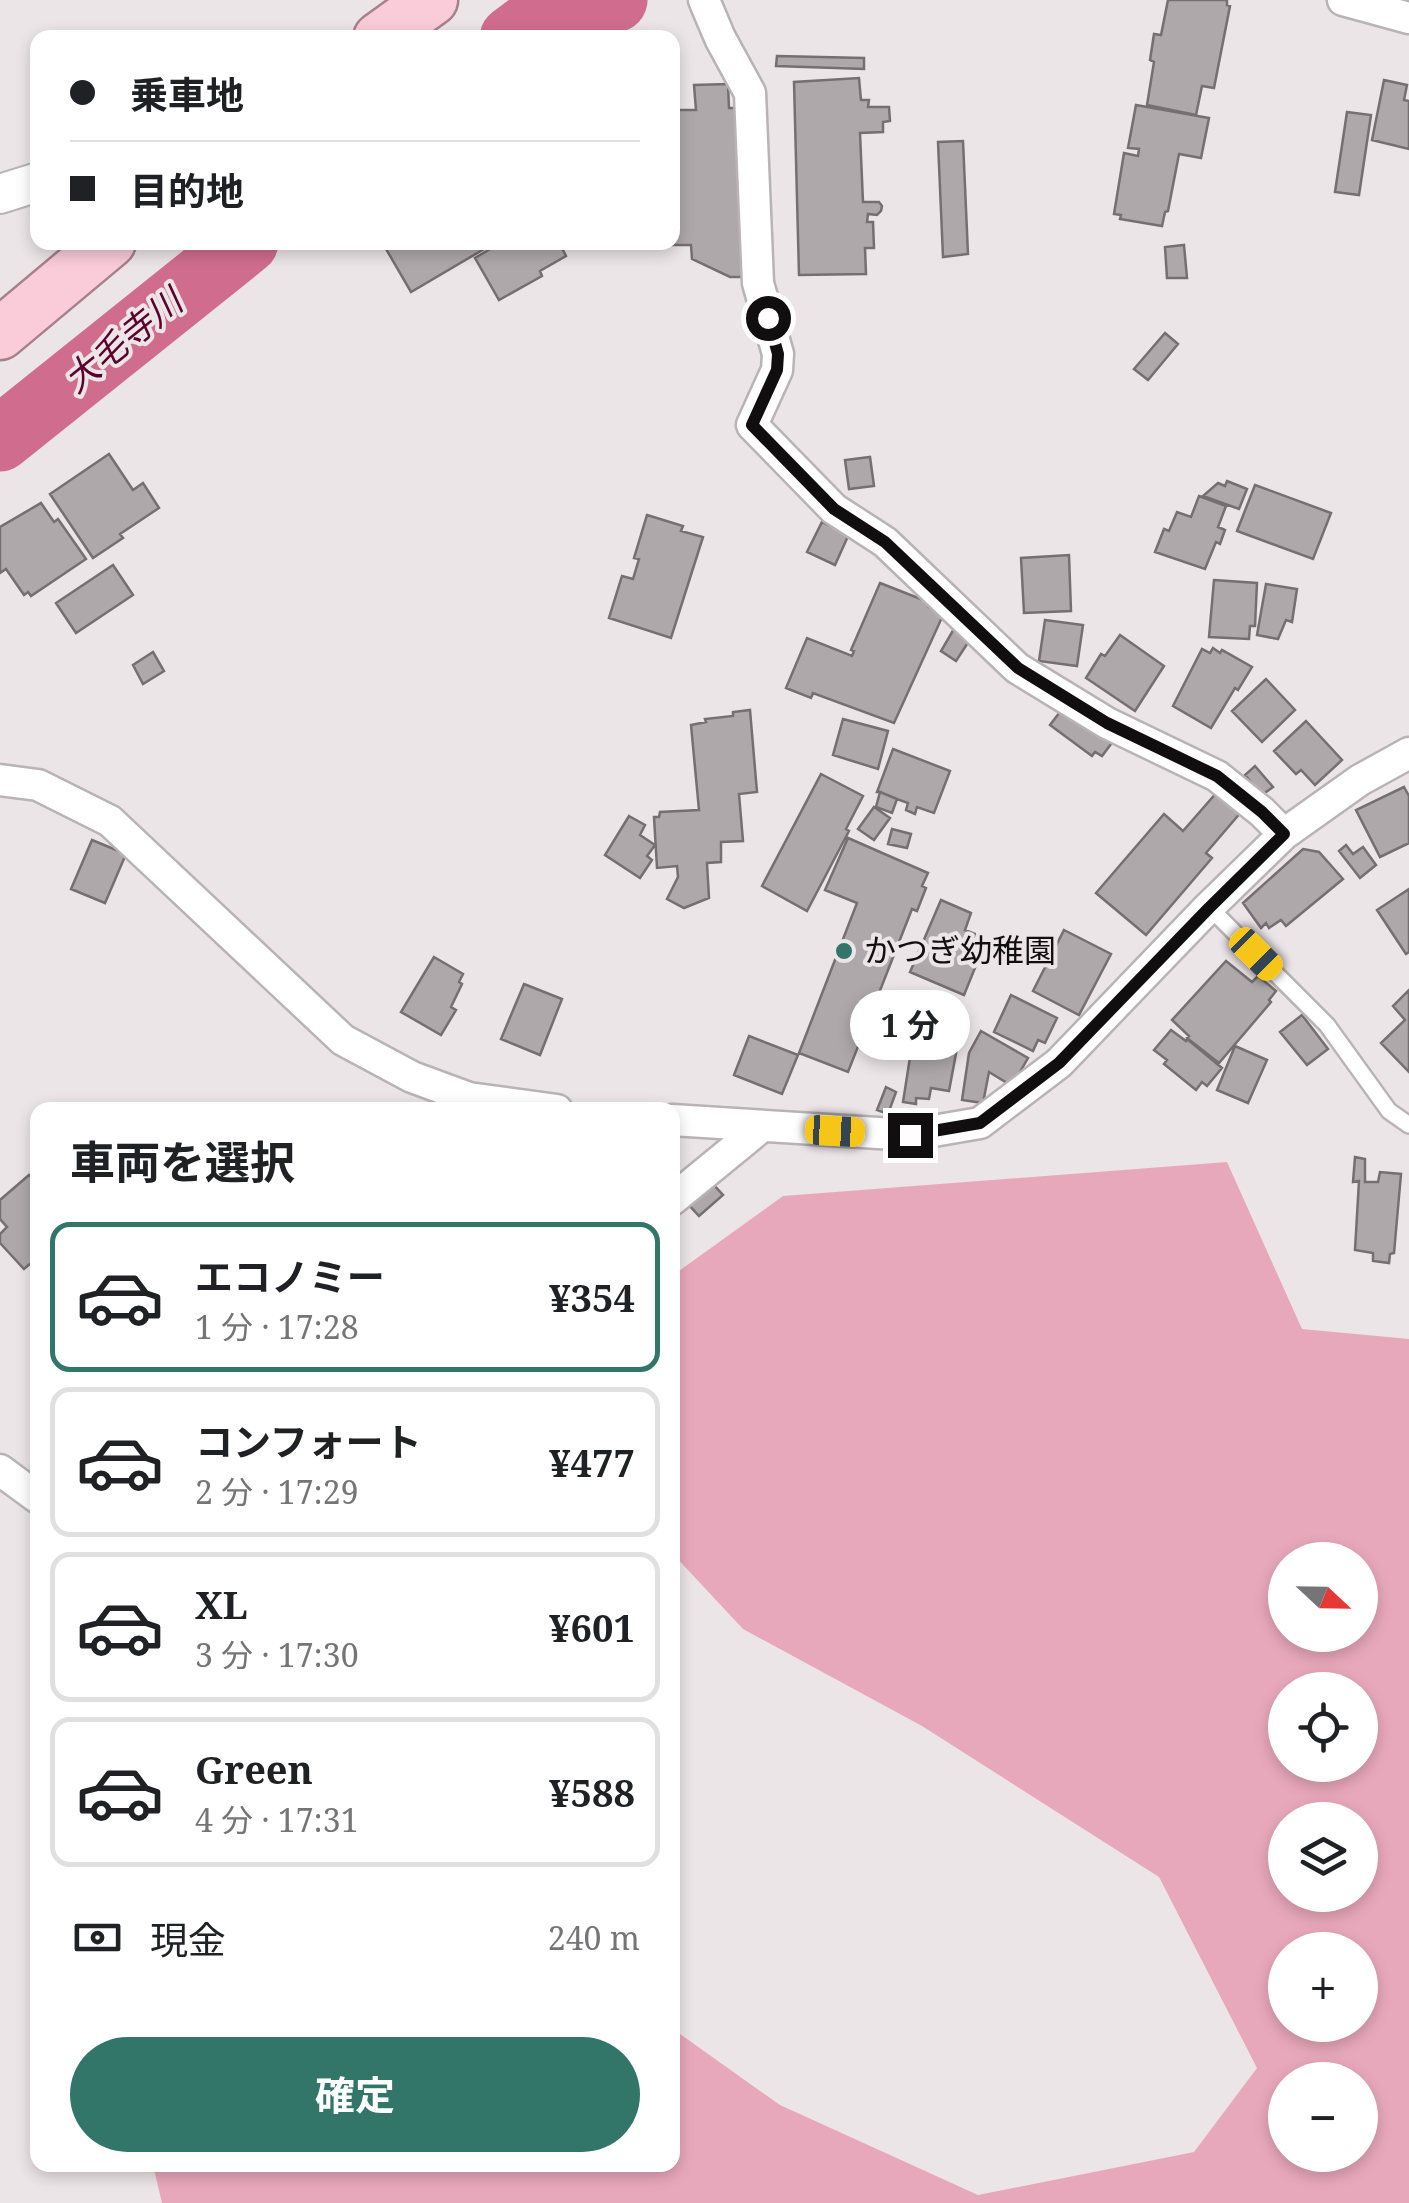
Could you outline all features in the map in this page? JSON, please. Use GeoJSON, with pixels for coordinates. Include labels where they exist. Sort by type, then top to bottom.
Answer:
{"type":"FeatureCollection","features":[{"type":"Feature","properties":{"kind":"highway"},"geometry":{"type":"LineString","coordinates":[[390,30],[432,0]]}},
{"type":"Feature","properties":{"kind":"highway"},"geometry":{"type":"LineString","coordinates":[[0,334],[100,250]]}},
{"type":"Feature","properties":{"kind":"street"},"geometry":{"type":"LineString","coordinates":[[704,0],[750,92],[758,283],[778,354],[777,370],[752,425],[834,509],[885,542],[1018,668],[1107,723],[1217,776],[1284,834]]}},
{"type":"Feature","properties":{"kind":"street"},"geometry":{"type":"LineString","coordinates":[[1344,0],[1409,18]]}},
{"type":"Feature","properties":{"kind":"street"},"geometry":{"type":"LineString","coordinates":[[0,194],[30,185]]}},
{"type":"Feature","properties":{"kind":"street"},"geometry":{"type":"LineString","coordinates":[[680,1121],[910,1135],[980,1123],[1059,1063],[1284,834],[1360,780],[1409,753]]}},
{"type":"Feature","properties":{"kind":"street"},"geometry":{"type":"LineString","coordinates":[[0,780],[38,786],[110,821],[343,1040],[412,1077],[469,1098],[498,1102]]}},
{"type":"Feature","properties":{"kind":"street"},"geometry":{"type":"LineString","coordinates":[[680,1193],[761,1127]]}},
{"type":"Feature","properties":{"kind":"street"},"geometry":{"type":"LineString","coordinates":[[0,1470],[30,1492]]}},
{"type":"Feature","properties":{"kind":"lane"},"geometry":{"type":"LineString","coordinates":[[1209,908],[1326,1025],[1390,1111],[1409,1125]]}},
{"type":"Feature","properties":{"kind":"shaded area"},"geometry":{"type":"Polygon","coordinates":[[[1227,1162],[1302,1329],[1409,1339],[1409,2203],[162,2203],[155,2172],[680,2172],[680,2034],[780,2105],[978,2195],[1194,2152],[1257,2068],[1159,1877],[922,1726],[743,1629],[680,1562],[680,1270],[783,1196],[1227,1162]]]}},
{"type":"Feature","properties":{"kind":"building"},"geometry":{"type":"Polygon","coordinates":[[[1168,0],[1227,0],[1230,6],[1214,88],[1202,86],[1196,115],[1147,105],[1154,34],[1161,35],[1168,0]]]}},
{"type":"Feature","properties":{"kind":"building"},"geometry":{"type":"Polygon","coordinates":[[[777,56],[864,58],[864,69],[776,66],[777,56]]]}},
{"type":"Feature","properties":{"kind":"building"},"geometry":{"type":"Polygon","coordinates":[[[859,78],[861,100],[869,100],[868,107],[889,107],[890,121],[883,122],[883,132],[860,133],[863,202],[879,202],[882,206],[877,215],[868,214],[867,222],[873,222],[874,248],[865,248],[866,274],[799,275],[794,82],[859,78]]]}},
{"type":"Feature","properties":{"kind":"building"},"geometry":{"type":"Polygon","coordinates":[[[1384,80],[1407,85],[1404,100],[1409,101],[1409,149],[1372,140],[1384,80]]]}},
{"type":"Feature","properties":{"kind":"building"},"geometry":{"type":"Polygon","coordinates":[[[728,84],[729,108],[738,108],[743,277],[730,277],[692,259],[691,245],[680,245],[680,110],[696,110],[694,85],[728,84]]]}},
{"type":"Feature","properties":{"kind":"building"},"geometry":{"type":"Polygon","coordinates":[[[1136,105],[1209,118],[1201,158],[1179,154],[1162,226],[1120,219],[1121,215],[1114,214],[1124,153],[1138,156],[1139,149],[1128,148],[1136,105]]]}},
{"type":"Feature","properties":{"kind":"building"},"geometry":{"type":"Polygon","coordinates":[[[1347,112],[1371,115],[1359,195],[1335,192],[1347,112]]]}},
{"type":"Feature","properties":{"kind":"building"},"geometry":{"type":"Polygon","coordinates":[[[963,141],[968,254],[943,257],[938,142],[963,141]]]}},
{"type":"Feature","properties":{"kind":"building"},"geometry":{"type":"Polygon","coordinates":[[[1184,245],[1187,278],[1167,278],[1165,247],[1184,245]]]}},
{"type":"Feature","properties":{"kind":"building"},"geometry":{"type":"Polygon","coordinates":[[[387,250],[482,250],[411,292],[387,250]]]}},
{"type":"Feature","properties":{"kind":"building"},"geometry":{"type":"Polygon","coordinates":[[[488,250],[563,250],[566,256],[540,271],[542,276],[499,300],[475,258],[488,250]]]}},
{"type":"Feature","properties":{"kind":"building"},"geometry":{"type":"Polygon","coordinates":[[[1165,333],[1178,344],[1148,380],[1134,369],[1165,333]]]}},
{"type":"Feature","properties":{"kind":"building"},"geometry":{"type":"Polygon","coordinates":[[[109,454],[133,490],[143,483],[159,508],[93,558],[50,494],[109,454]]]}},
{"type":"Feature","properties":{"kind":"building"},"geometry":{"type":"Polygon","coordinates":[[[870,457],[874,486],[849,489],[845,460],[870,457]]]}},
{"type":"Feature","properties":{"kind":"building"},"geometry":{"type":"Polygon","coordinates":[[[1227,481],[1247,489],[1239,509],[1203,496],[1218,483],[1225,486],[1227,481]]]}},
{"type":"Feature","properties":{"kind":"building"},"geometry":{"type":"Polygon","coordinates":[[[1255,485],[1331,513],[1313,559],[1237,531],[1255,485]]]}},
{"type":"Feature","properties":{"kind":"building"},"geometry":{"type":"Polygon","coordinates":[[[1199,496],[1226,506],[1218,527],[1225,530],[1205,569],[1155,552],[1164,529],[1169,531],[1177,512],[1191,517],[1199,496]]]}},
{"type":"Feature","properties":{"kind":"building"},"geometry":{"type":"Polygon","coordinates":[[[41,503],[54,522],[58,519],[86,559],[31,596],[28,592],[24,595],[6,569],[0,573],[0,527],[41,503]]]}},
{"type":"Feature","properties":{"kind":"building"},"geometry":{"type":"Polygon","coordinates":[[[647,515],[703,537],[671,638],[609,618],[622,576],[633,579],[639,559],[634,558],[647,515]]]}},
{"type":"Feature","properties":{"kind":"building"},"geometry":{"type":"Polygon","coordinates":[[[822,522],[849,534],[835,565],[807,552],[822,522]]]}},
{"type":"Feature","properties":{"kind":"building"},"geometry":{"type":"Polygon","coordinates":[[[1069,555],[1071,611],[1024,613],[1021,558],[1069,555]]]}},
{"type":"Feature","properties":{"kind":"building"},"geometry":{"type":"Polygon","coordinates":[[[113,565],[133,595],[76,633],[56,603],[113,565]]]}},
{"type":"Feature","properties":{"kind":"building"},"geometry":{"type":"Polygon","coordinates":[[[1214,580],[1257,583],[1255,626],[1250,626],[1249,639],[1209,637],[1214,580]]]}},
{"type":"Feature","properties":{"kind":"building"},"geometry":{"type":"Polygon","coordinates":[[[880,583],[931,603],[929,607],[944,613],[894,723],[813,693],[811,698],[786,688],[807,638],[852,656],[851,650],[880,583]]]}},
{"type":"Feature","properties":{"kind":"building"},"geometry":{"type":"Polygon","coordinates":[[[1266,584],[1297,589],[1292,622],[1286,620],[1278,639],[1257,635],[1266,584]]]}},
{"type":"Feature","properties":{"kind":"building"},"geometry":{"type":"Polygon","coordinates":[[[1045,620],[1083,625],[1077,666],[1039,661],[1045,620]]]}},
{"type":"Feature","properties":{"kind":"building"},"geometry":{"type":"Polygon","coordinates":[[[955,627],[971,638],[956,661],[941,651],[955,627]]]}},
{"type":"Feature","properties":{"kind":"building"},"geometry":{"type":"Polygon","coordinates":[[[1120,635],[1164,666],[1135,711],[1086,678],[1101,654],[1105,656],[1120,635]]]}},
{"type":"Feature","properties":{"kind":"building"},"geometry":{"type":"Polygon","coordinates":[[[1213,648],[1252,667],[1211,728],[1173,706],[1202,649],[1210,653],[1213,648]]]}},
{"type":"Feature","properties":{"kind":"building"},"geometry":{"type":"Polygon","coordinates":[[[153,652],[164,671],[143,684],[133,665],[153,652]]]}},
{"type":"Feature","properties":{"kind":"building"},"geometry":{"type":"Polygon","coordinates":[[[1266,679],[1295,710],[1262,742],[1232,711],[1266,679]]]}},
{"type":"Feature","properties":{"kind":"building"},"geometry":{"type":"Polygon","coordinates":[[[1063,708],[1114,740],[1102,756],[1095,752],[1092,756],[1050,725],[1063,708]]]}},
{"type":"Feature","properties":{"kind":"building"},"geometry":{"type":"Polygon","coordinates":[[[750,710],[757,792],[739,794],[743,841],[721,842],[721,862],[707,863],[709,898],[684,908],[667,899],[678,877],[677,866],[657,868],[654,817],[659,817],[660,812],[699,810],[691,725],[750,710]]]}},
{"type":"Feature","properties":{"kind":"building"},"geometry":{"type":"Polygon","coordinates":[[[843,719],[888,731],[878,769],[833,755],[843,719]]]}},
{"type":"Feature","properties":{"kind":"building"},"geometry":{"type":"Polygon","coordinates":[[[1306,721],[1342,760],[1315,785],[1301,770],[1296,774],[1274,751],[1306,721]]]}},
{"type":"Feature","properties":{"kind":"building"},"geometry":{"type":"Polygon","coordinates":[[[893,749],[950,771],[934,813],[917,807],[915,814],[906,810],[908,803],[897,799],[892,813],[876,807],[877,792],[893,749]]]}},
{"type":"Feature","properties":{"kind":"building"},"geometry":{"type":"Polygon","coordinates":[[[1255,766],[1273,787],[1262,795],[1245,775],[1255,766]]]}},
{"type":"Feature","properties":{"kind":"building"},"geometry":{"type":"Polygon","coordinates":[[[821,774],[863,796],[807,911],[762,886],[821,774]]]}},
{"type":"Feature","properties":{"kind":"building"},"geometry":{"type":"Polygon","coordinates":[[[1404,787],[1409,796],[1409,843],[1380,857],[1356,810],[1404,787]]]}},
{"type":"Feature","properties":{"kind":"building"},"geometry":{"type":"Polygon","coordinates":[[[1218,791],[1242,811],[1206,853],[1212,858],[1146,935],[1096,893],[1164,814],[1183,831],[1218,791]]]}},
{"type":"Feature","properties":{"kind":"building"},"geometry":{"type":"Polygon","coordinates":[[[880,792],[897,799],[892,813],[876,807],[880,792]]]}},
{"type":"Feature","properties":{"kind":"building"},"geometry":{"type":"Polygon","coordinates":[[[874,807],[890,818],[874,840],[858,829],[874,807]]]}},
{"type":"Feature","properties":{"kind":"building"},"geometry":{"type":"Polygon","coordinates":[[[629,816],[645,825],[640,835],[655,845],[647,856],[652,860],[640,878],[605,855],[629,816]]]}},
{"type":"Feature","properties":{"kind":"building"},"geometry":{"type":"Polygon","coordinates":[[[892,829],[911,834],[907,848],[888,844],[892,829]]]}},
{"type":"Feature","properties":{"kind":"building"},"geometry":{"type":"Polygon","coordinates":[[[848,838],[928,873],[917,911],[912,909],[848,1072],[799,1053],[857,903],[825,890],[848,838]]]}},
{"type":"Feature","properties":{"kind":"building"},"geometry":{"type":"Polygon","coordinates":[[[92,840],[126,854],[105,903],[71,889],[92,840]]]}},
{"type":"Feature","properties":{"kind":"building"},"geometry":{"type":"Polygon","coordinates":[[[1346,845],[1353,854],[1363,847],[1376,865],[1360,878],[1339,851],[1346,845]]]}},
{"type":"Feature","properties":{"kind":"building"},"geometry":{"type":"Polygon","coordinates":[[[1303,849],[1319,852],[1343,879],[1286,926],[1281,920],[1261,928],[1243,903],[1303,849]]]}},
{"type":"Feature","properties":{"kind":"building"},"geometry":{"type":"Polygon","coordinates":[[[1409,889],[1409,952],[1406,954],[1377,910],[1409,889]]]}},
{"type":"Feature","properties":{"kind":"building"},"geometry":{"type":"Polygon","coordinates":[[[941,900],[971,913],[965,930],[975,934],[965,958],[977,963],[964,995],[910,972],[941,900]]]}},
{"type":"Feature","properties":{"kind":"building"},"geometry":{"type":"Polygon","coordinates":[[[1064,930],[1111,954],[1079,1015],[1033,991],[1064,930]]]}},
{"type":"Feature","properties":{"kind":"building"},"geometry":{"type":"Polygon","coordinates":[[[434,957],[463,974],[451,1007],[456,1010],[441,1035],[401,1012],[434,957]]]}},
{"type":"Feature","properties":{"kind":"building"},"geometry":{"type":"Polygon","coordinates":[[[1226,961],[1252,982],[1258,976],[1276,991],[1219,1063],[1187,1038],[1172,1020],[1226,961]]]}},
{"type":"Feature","properties":{"kind":"building"},"geometry":{"type":"Polygon","coordinates":[[[524,984],[562,999],[540,1055],[501,1039],[524,984]]]}},
{"type":"Feature","properties":{"kind":"building"},"geometry":{"type":"Polygon","coordinates":[[[1409,990],[1409,1072],[1381,1043],[1405,1020],[1393,1006],[1409,990]]]}},
{"type":"Feature","properties":{"kind":"building"},"geometry":{"type":"Polygon","coordinates":[[[1011,995],[1057,1018],[1045,1043],[1038,1040],[1033,1051],[994,1032],[1011,995]]]}},
{"type":"Feature","properties":{"kind":"building"},"geometry":{"type":"Polygon","coordinates":[[[1302,1015],[1328,1049],[1307,1065],[1280,1032],[1302,1015]]]}},
{"type":"Feature","properties":{"kind":"building"},"geometry":{"type":"Polygon","coordinates":[[[916,1019],[961,1027],[949,1091],[931,1088],[929,1099],[916,1098],[916,1104],[903,1102],[916,1019]]]}},
{"type":"Feature","properties":{"kind":"building"},"geometry":{"type":"Polygon","coordinates":[[[1171,1030],[1222,1068],[1207,1086],[1202,1082],[1196,1090],[1164,1064],[1167,1060],[1154,1050],[1171,1030]]]}},
{"type":"Feature","properties":{"kind":"building"},"geometry":{"type":"Polygon","coordinates":[[[981,1031],[1028,1058],[1012,1086],[989,1072],[983,1103],[962,1100],[969,1053],[981,1031]]]}},
{"type":"Feature","properties":{"kind":"building"},"geometry":{"type":"Polygon","coordinates":[[[749,1036],[798,1055],[782,1094],[734,1075],[749,1036]]]}},
{"type":"Feature","properties":{"kind":"building"},"geometry":{"type":"Polygon","coordinates":[[[1235,1046],[1267,1060],[1248,1103],[1217,1090],[1235,1046]]]}},
{"type":"Feature","properties":{"kind":"building"},"geometry":{"type":"Polygon","coordinates":[[[886,1087],[896,1092],[888,1114],[877,1110],[886,1087]]]}},
{"type":"Feature","properties":{"kind":"building"},"geometry":{"type":"Polygon","coordinates":[[[1355,1157],[1365,1159],[1365,1182],[1378,1182],[1380,1172],[1401,1174],[1394,1253],[1390,1254],[1389,1263],[1373,1261],[1373,1253],[1355,1250],[1359,1181],[1353,1182],[1355,1157]]]}},
{"type":"Feature","properties":{"kind":"building"},"geometry":{"type":"Polygon","coordinates":[[[30,1176],[30,1264],[24,1269],[0,1243],[0,1234],[7,1227],[0,1219],[0,1200],[30,1176]]]}},
{"type":"Feature","properties":{"kind":"building"},"geometry":{"type":"Polygon","coordinates":[[[712,1183],[723,1195],[699,1216],[688,1204],[712,1183]]]}},
{"type":"Feature","properties":{"kind":"waterway","name":"大毛寺川"},"geometry":{"type":"LineString","coordinates":[[523,30],[539,18],[615,0]]}},
{"type":"Feature","properties":{"kind":"waterway","name":"大毛寺川"},"geometry":{"type":"LineString","coordinates":[[0,439],[236,250]]}},
{"type":"Feature","properties":{"kind":"place","name":"かつぎ幼稚園"},"geometry":{"type":"Point","coordinates":[844,951]}},
{"type":"Feature","properties":{"kind":"route"},"geometry":{"type":"LineString","coordinates":[[768,318],[778,354],[777,370],[752,425],[834,509],[885,542],[1018,668],[1107,723],[1217,776],[1284,834],[1059,1063],[980,1123],[910,1135]]}}]}
